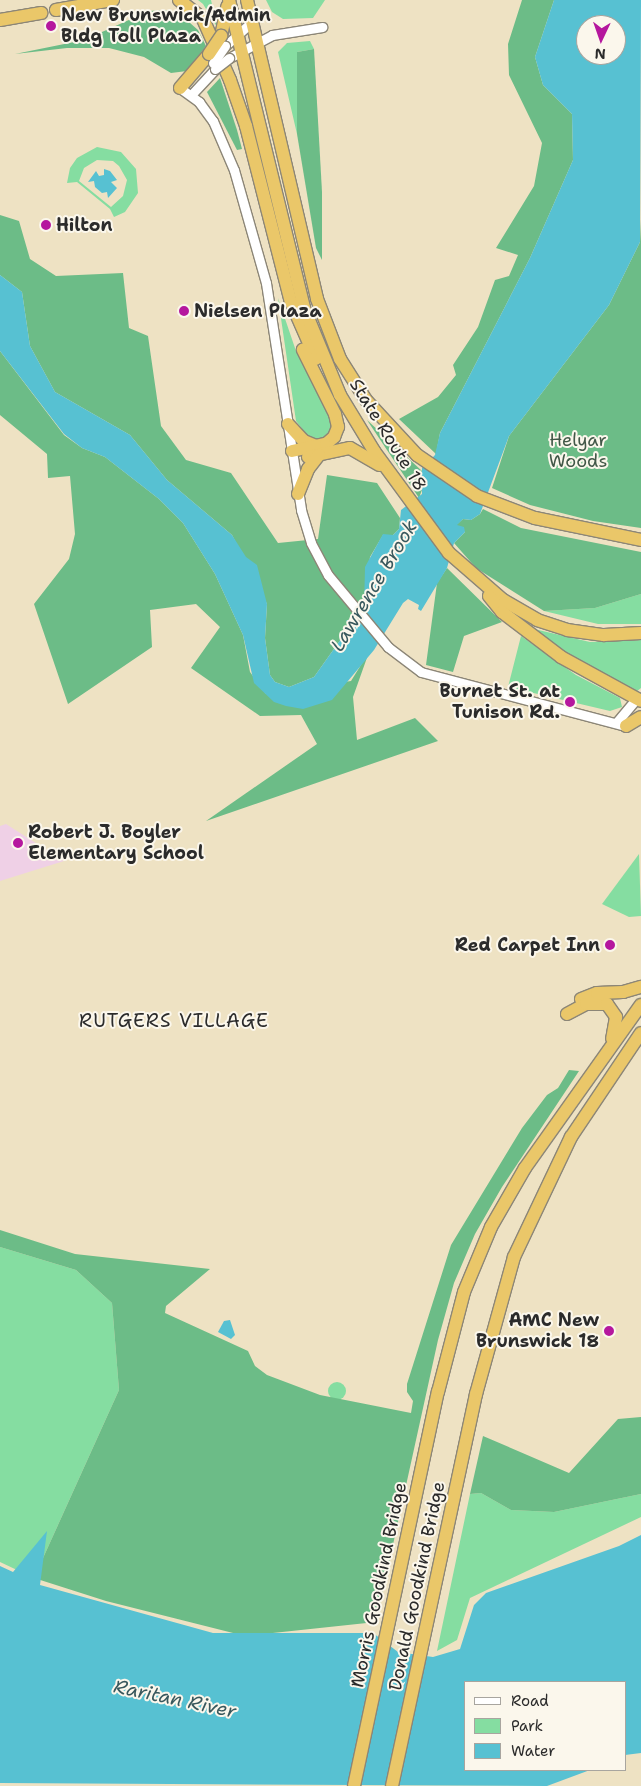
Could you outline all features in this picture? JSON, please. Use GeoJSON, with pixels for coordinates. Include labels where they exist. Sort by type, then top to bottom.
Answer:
{"type":"FeatureCollection","features":[{"type":"Feature","properties":{"kind":"highway"},"geometry":{"type":"LineString","coordinates":[[56,10],[113,0]]}},
{"type":"Feature","properties":{"kind":"highway"},"geometry":{"type":"LineString","coordinates":[[179,0],[195,10],[206,24],[236,96],[303,351],[337,421],[334,437],[319,451],[308,469],[298,494]]}},
{"type":"Feature","properties":{"kind":"highway"},"geometry":{"type":"LineString","coordinates":[[180,88],[213,62],[223,41],[228,0]]}},
{"type":"Feature","properties":{"kind":"highway","name":"State Route 18"},"geometry":{"type":"LineString","coordinates":[[228,0],[300,294],[340,395],[388,472],[431,532],[469,574],[512,606],[547,624],[595,634],[641,633]]}},
{"type":"Feature","properties":{"kind":"highway","name":"State Route 18"},"geometry":{"type":"LineString","coordinates":[[248,1],[301,236],[325,324],[340,359],[366,400],[409,448],[467,490],[521,514],[641,540]]}},
{"type":"Feature","properties":{"kind":"highway"},"geometry":{"type":"LineString","coordinates":[[0,20],[41,13]]}},
{"type":"Feature","properties":{"kind":"highway"},"geometry":{"type":"LineString","coordinates":[[290,302],[320,365],[340,395]]}},
{"type":"Feature","properties":{"kind":"highway"},"geometry":{"type":"LineString","coordinates":[[288,424],[304,441],[319,451]]}},
{"type":"Feature","properties":{"kind":"highway"},"geometry":{"type":"LineString","coordinates":[[292,456],[319,451],[353,449],[388,472]]}},
{"type":"Feature","properties":{"kind":"highway"},"geometry":{"type":"LineString","coordinates":[[469,574],[502,612],[537,640],[585,672],[639,698]]}},
{"type":"Feature","properties":{"kind":"highway"},"geometry":{"type":"LineString","coordinates":[[621,725],[641,716]]}},
{"type":"Feature","properties":{"kind":"highway"},"geometry":{"type":"LineString","coordinates":[[607,1051],[616,1023],[611,1008],[594,1002],[567,1014],[576,1001],[587,996],[641,987]]}},
{"type":"Feature","properties":{"kind":"highway","name":"Morris Goodkind Bridge"},"geometry":{"type":"LineString","coordinates":[[354,1786],[438,1392],[464,1292],[491,1227],[525,1168],[641,1005]]}},
{"type":"Feature","properties":{"kind":"highway","name":"Donald Goodkind Bridge"},"geometry":{"type":"LineString","coordinates":[[392,1786],[476,1394],[505,1287],[538,1201],[584,1115],[641,1033]]}},
{"type":"Feature","properties":{"kind":"street"},"geometry":{"type":"LineString","coordinates":[[223,41],[237,35],[253,21]]}},
{"type":"Feature","properties":{"kind":"street"},"geometry":{"type":"LineString","coordinates":[[191,95],[202,82],[213,62],[229,58],[275,34],[322,27]]}},
{"type":"Feature","properties":{"kind":"street"},"geometry":{"type":"LineString","coordinates":[[180,88],[191,95],[209,115],[222,136],[258,252],[288,424],[298,494],[307,532],[319,560],[383,641],[401,659],[428,675],[621,725],[639,698]]}},
{"type":"Feature","properties":{"kind":"shaded area","name":"Robert J. Boyler Elementary School"},"geometry":{"type":"Polygon","coordinates":[[[6,824],[64,861],[0,881],[0,826],[6,824]]]}},
{"type":"Feature","properties":{"kind":"green space"},"geometry":{"type":"Polygon","coordinates":[[[198,0],[211,0],[217,27],[203,4],[198,0]]]}},
{"type":"Feature","properties":{"kind":"green space"},"geometry":{"type":"Polygon","coordinates":[[[266,0],[325,0],[313,18],[283,19],[272,12],[266,0]]]}},
{"type":"Feature","properties":{"kind":"green space"},"geometry":{"type":"Polygon","coordinates":[[[522,0],[554,0],[535,57],[543,85],[572,114],[573,160],[530,258],[440,433],[436,454],[399,419],[438,397],[456,375],[453,365],[478,327],[495,280],[509,276],[518,255],[496,248],[534,186],[542,143],[509,75],[508,44],[522,0]]]}},
{"type":"Feature","properties":{"kind":"green space"},"geometry":{"type":"Polygon","coordinates":[[[165,10],[181,15],[198,30],[206,46],[187,71],[171,73],[144,57],[109,48],[67,48],[15,54],[84,40],[149,11],[165,10]]]}},
{"type":"Feature","properties":{"kind":"green space"},"geometry":{"type":"Polygon","coordinates":[[[310,41],[314,49],[297,52],[297,134],[278,52],[287,43],[310,41]]]}},
{"type":"Feature","properties":{"kind":"green space"},"geometry":{"type":"Polygon","coordinates":[[[314,49],[322,192],[322,260],[316,248],[297,134],[297,52],[314,49]]]}},
{"type":"Feature","properties":{"kind":"green space"},"geometry":{"type":"Polygon","coordinates":[[[220,78],[242,149],[237,150],[207,92],[220,78]]]}},
{"type":"Feature","properties":{"kind":"green space"},"geometry":{"type":"Polygon","coordinates":[[[97,147],[121,152],[136,169],[138,193],[125,212],[114,217],[110,209],[77,182],[67,183],[70,168],[77,158],[97,147]],[[97,160],[84,168],[79,181],[111,207],[123,196],[127,180],[119,166],[113,161],[97,160]]]}},
{"type":"Feature","properties":{"kind":"green space"},"geometry":{"type":"Polygon","coordinates":[[[0,215],[19,221],[30,259],[56,276],[123,273],[129,328],[148,336],[161,426],[186,460],[231,473],[278,543],[318,539],[327,475],[377,483],[400,518],[399,529],[393,535],[383,535],[370,557],[364,609],[355,620],[347,621],[351,625],[314,677],[289,687],[275,682],[270,675],[265,638],[267,604],[232,535],[167,480],[130,435],[55,392],[30,346],[22,292],[0,275],[0,215]]]}},
{"type":"Feature","properties":{"kind":"green space","name":"Helyar Woods"},"geometry":{"type":"Polygon","coordinates":[[[641,219],[641,528],[593,521],[530,505],[492,488],[509,436],[609,305],[640,242],[641,219]]]}},
{"type":"Feature","properties":{"kind":"green space"},"geometry":{"type":"Polygon","coordinates":[[[278,298],[296,351],[332,421],[329,435],[317,440],[306,434],[296,421],[278,298]]]}},
{"type":"Feature","properties":{"kind":"green space"},"geometry":{"type":"Polygon","coordinates":[[[0,351],[64,435],[82,448],[105,457],[159,499],[183,523],[215,574],[243,635],[250,672],[266,694],[351,681],[369,652],[353,697],[357,740],[415,718],[438,741],[206,821],[317,744],[301,715],[260,716],[191,668],[220,627],[196,604],[150,610],[152,647],[68,704],[34,604],[69,559],[75,534],[70,476],[48,478],[47,454],[0,415],[0,351]]]}},
{"type":"Feature","properties":{"kind":"green space"},"geometry":{"type":"Polygon","coordinates":[[[367,420],[422,471],[423,487],[419,498],[367,420]]]}},
{"type":"Feature","properties":{"kind":"green space"},"geometry":{"type":"Polygon","coordinates":[[[483,509],[521,528],[641,552],[641,594],[595,608],[544,611],[476,568],[454,543],[465,532],[456,525],[463,519],[471,520],[480,514],[483,509]]]}},
{"type":"Feature","properties":{"kind":"green space"},"geometry":{"type":"Polygon","coordinates":[[[447,568],[502,622],[464,636],[453,672],[426,665],[437,583],[447,568]]]}},
{"type":"Feature","properties":{"kind":"green space"},"geometry":{"type":"Polygon","coordinates":[[[641,594],[641,624],[598,624],[544,611],[595,608],[641,594]]]}},
{"type":"Feature","properties":{"kind":"green space"},"geometry":{"type":"Polygon","coordinates":[[[534,629],[590,642],[641,640],[641,688],[636,692],[584,666],[534,629]]]}},
{"type":"Feature","properties":{"kind":"green space"},"geometry":{"type":"Polygon","coordinates":[[[521,636],[576,675],[620,698],[622,707],[610,711],[508,687],[521,636]]]}},
{"type":"Feature","properties":{"kind":"green space"},"geometry":{"type":"Polygon","coordinates":[[[639,854],[641,916],[629,917],[602,904],[639,854]]]}},
{"type":"Feature","properties":{"kind":"green space"},"geometry":{"type":"Polygon","coordinates":[[[569,1070],[579,1071],[502,1187],[475,1234],[454,1283],[438,1340],[376,1622],[245,1636],[106,1601],[34,1578],[119,1390],[112,1303],[76,1270],[0,1247],[0,1230],[75,1254],[210,1269],[166,1306],[165,1313],[248,1351],[255,1366],[267,1375],[320,1395],[411,1413],[413,1401],[407,1392],[407,1384],[451,1245],[522,1128],[547,1095],[558,1088],[569,1070]]]}},
{"type":"Feature","properties":{"kind":"green space"},"geometry":{"type":"Polygon","coordinates":[[[0,1247],[76,1270],[112,1303],[119,1390],[34,1578],[0,1562],[0,1247]]]}},
{"type":"Feature","properties":{"kind":"green space"},"geometry":{"type":"Polygon","coordinates":[[[337,1382],[343,1385],[346,1391],[343,1397],[337,1400],[331,1397],[328,1391],[331,1385],[337,1382]]]}},
{"type":"Feature","properties":{"kind":"green space"},"geometry":{"type":"Polygon","coordinates":[[[641,1417],[641,1494],[554,1512],[511,1510],[481,1493],[470,1494],[483,1436],[569,1473],[618,1419],[641,1417]]]}},
{"type":"Feature","properties":{"kind":"green space"},"geometry":{"type":"Polygon","coordinates":[[[481,1493],[511,1510],[554,1512],[641,1494],[641,1517],[470,1598],[457,1640],[437,1651],[470,1494],[481,1493]]]}},
{"type":"Feature","properties":{"kind":"water","name":"Lawrence Brook"},"geometry":{"type":"Polygon","coordinates":[[[554,0],[641,0],[640,242],[609,305],[509,436],[480,514],[471,520],[463,519],[457,525],[464,527],[465,532],[454,543],[447,568],[421,611],[418,609],[419,605],[408,599],[403,603],[374,650],[332,700],[303,709],[274,702],[254,683],[243,635],[215,574],[183,523],[159,499],[105,457],[82,448],[64,434],[0,351],[0,275],[22,292],[30,346],[55,392],[130,435],[167,480],[232,535],[246,557],[257,565],[267,604],[265,638],[270,675],[275,682],[289,687],[314,677],[351,625],[346,620],[355,620],[364,610],[365,567],[383,534],[393,535],[399,529],[401,510],[422,494],[422,468],[435,455],[440,433],[530,258],[573,160],[572,114],[543,85],[535,57],[554,0]]]}},
{"type":"Feature","properties":{"kind":"water"},"geometry":{"type":"Polygon","coordinates":[[[104,169],[110,171],[117,180],[111,182],[117,188],[108,198],[107,192],[102,193],[95,187],[94,181],[88,182],[96,171],[99,176],[104,175],[104,169]]]}},
{"type":"Feature","properties":{"kind":"water"},"geometry":{"type":"Polygon","coordinates":[[[230,1320],[235,1335],[231,1339],[218,1332],[224,1321],[230,1320]]]}},
{"type":"Feature","properties":{"kind":"water","name":"Raritan River"},"geometry":{"type":"Polygon","coordinates":[[[47,1531],[40,1585],[213,1633],[373,1633],[398,1652],[433,1657],[460,1649],[474,1605],[486,1593],[619,1546],[641,1535],[641,1753],[626,1755],[626,1681],[463,1681],[463,1771],[587,1771],[547,1786],[0,1783],[0,1566],[13,1572],[47,1531]]]}},
{"type":"Feature","properties":{"kind":"place","name":"New Brunswick/Admin Bldg Toll Plaza"},"geometry":{"type":"Point","coordinates":[51,26]}},
{"type":"Feature","properties":{"kind":"place","name":"Hilton"},"geometry":{"type":"Point","coordinates":[46,225]}},
{"type":"Feature","properties":{"kind":"place","name":"Nielsen Plaza"},"geometry":{"type":"Point","coordinates":[184,311]}},
{"type":"Feature","properties":{"kind":"place","name":"Burnet St. at Tunison Rd."},"geometry":{"type":"Point","coordinates":[570,702]}},
{"type":"Feature","properties":{"kind":"place","name":"Robert J. Boyler Elementary School"},"geometry":{"type":"Point","coordinates":[18,843]}},
{"type":"Feature","properties":{"kind":"place","name":"Red Carpet Inn"},"geometry":{"type":"Point","coordinates":[610,945]}},
{"type":"Feature","properties":{"kind":"place","name":"AMC New Brunswick 18"},"geometry":{"type":"Point","coordinates":[609,1331]}},
{"type":"Feature","properties":{"kind":"district","name":"RUTGERS VILLAGE"},"geometry":{"type":"Point","coordinates":[174,1021]}}]}
